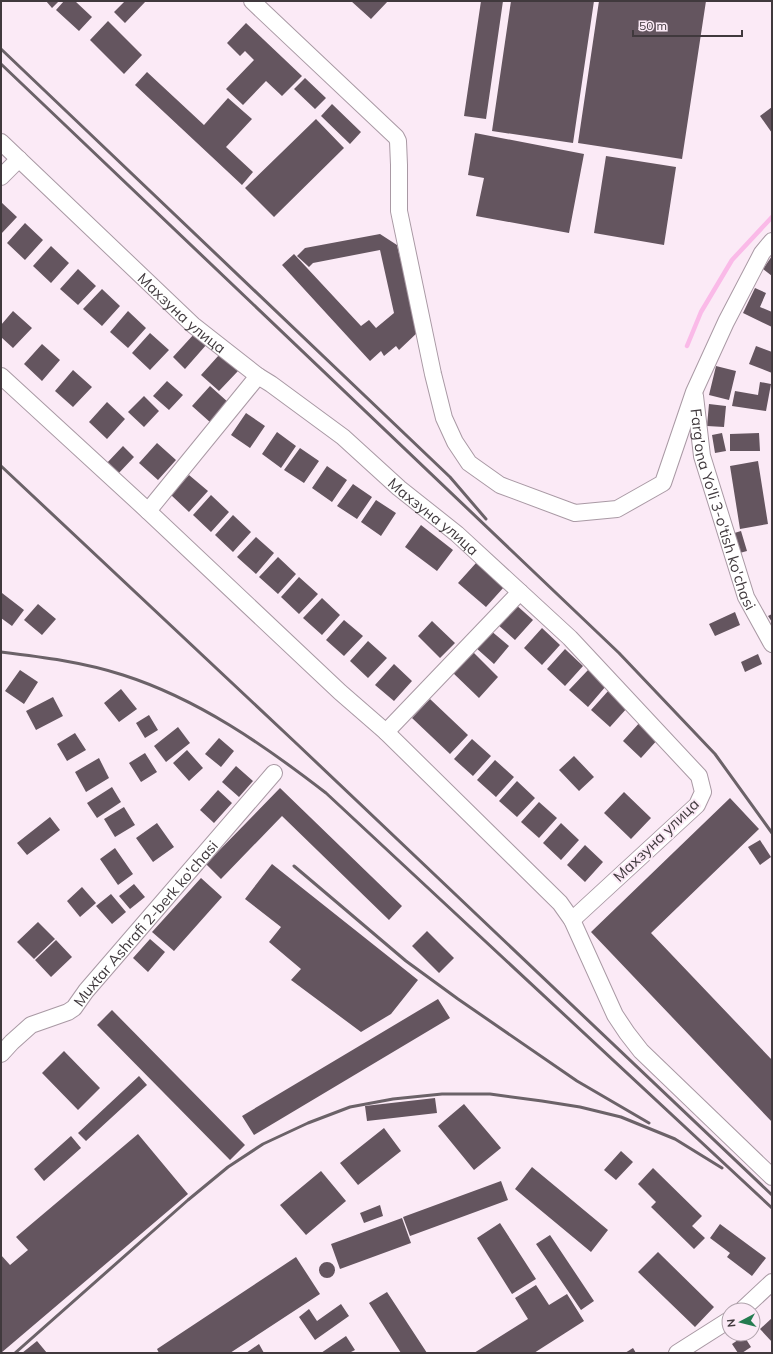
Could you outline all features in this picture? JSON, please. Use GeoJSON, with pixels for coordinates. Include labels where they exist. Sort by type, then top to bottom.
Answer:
{"type":"FeatureCollection","features":[{"type":"Feature","properties":{"kind":"street"},"geometry":{"type":"LineString","coordinates":[[252,1],[396,137],[398,141],[400,211],[433,374],[444,418],[455,442],[469,462],[500,484],[575,513],[617,510],[662,483],[694,392],[726,322],[762,253],[772,241]]}},
{"type":"Feature","properties":{"kind":"street","name":"Махзуна улица"},"geometry":{"type":"LineString","coordinates":[[1,142],[193,325],[258,376],[343,437],[399,488],[457,534],[570,638],[699,776],[702,795],[697,805],[572,920]]}},
{"type":"Feature","properties":{"kind":"street"},"geometry":{"type":"LineString","coordinates":[[1,177],[19,159]]}},
{"type":"Feature","properties":{"kind":"street"},"geometry":{"type":"LineString","coordinates":[[1,376],[148,511],[340,692],[386,732],[560,902],[572,920],[615,1015],[627,1033],[641,1051],[772,1177]]}},
{"type":"Feature","properties":{"kind":"street"},"geometry":{"type":"LineString","coordinates":[[148,511],[258,376]]}},
{"type":"Feature","properties":{"kind":"street","name":"Farg'ona Yo'li 3-o'tish ko'chasi"},"geometry":{"type":"LineString","coordinates":[[694,392],[702,456],[746,597],[772,644]]}},
{"type":"Feature","properties":{"kind":"street"},"geometry":{"type":"LineString","coordinates":[[386,732],[520,592]]}},
{"type":"Feature","properties":{"kind":"street","name":"Muxtar Ashrafi 2-berk ko'chasi"},"geometry":{"type":"LineString","coordinates":[[1,1054],[31,1025],[68,1012],[74,1008],[86,991],[274,773]]}},
{"type":"Feature","properties":{"kind":"street"},"geometry":{"type":"LineString","coordinates":[[751,1302],[772,1282]]}},
{"type":"Feature","properties":{"kind":"street"},"geometry":{"type":"LineString","coordinates":[[677,1353],[721,1325]]}},
{"type":"Feature","properties":{"kind":"building"},"geometry":{"type":"Polygon","coordinates":[[[46,1],[59,1],[52,8],[46,1]]]}},
{"type":"Feature","properties":{"kind":"building"},"geometry":{"type":"Polygon","coordinates":[[[64,1],[75,1],[92,17],[79,31],[56,10],[64,1]]]}},
{"type":"Feature","properties":{"kind":"building"},"geometry":{"type":"Polygon","coordinates":[[[125,1],[146,1],[125,23],[114,12],[125,1]]]}},
{"type":"Feature","properties":{"kind":"building"},"geometry":{"type":"Polygon","coordinates":[[[351,1],[388,1],[371,19],[351,1]]]}},
{"type":"Feature","properties":{"kind":"building"},"geometry":{"type":"Polygon","coordinates":[[[481,1],[503,1],[486,119],[464,116],[481,1]]]}},
{"type":"Feature","properties":{"kind":"building"},"geometry":{"type":"Polygon","coordinates":[[[511,1],[594,1],[573,143],[492,131],[511,1]]]}},
{"type":"Feature","properties":{"kind":"building"},"geometry":{"type":"Polygon","coordinates":[[[599,1],[706,1],[682,159],[578,143],[599,1]]]}},
{"type":"Feature","properties":{"kind":"building"},"geometry":{"type":"Polygon","coordinates":[[[108,21],[142,55],[124,74],[90,40],[108,21]]]}},
{"type":"Feature","properties":{"kind":"building"},"geometry":{"type":"Polygon","coordinates":[[[246,23],[302,76],[282,96],[266,81],[243,105],[226,89],[254,60],[245,51],[240,56],[227,43],[246,23]]]}},
{"type":"Feature","properties":{"kind":"building"},"geometry":{"type":"Polygon","coordinates":[[[147,72],[204,125],[228,98],[252,119],[226,147],[253,172],[242,185],[135,85],[147,72]]]}},
{"type":"Feature","properties":{"kind":"building"},"geometry":{"type":"Polygon","coordinates":[[[305,78],[326,98],[315,109],[294,89],[305,78]]]}},
{"type":"Feature","properties":{"kind":"building"},"geometry":{"type":"Polygon","coordinates":[[[332,104],[361,132],[350,144],[321,116],[332,104]]]}},
{"type":"Feature","properties":{"kind":"building"},"geometry":{"type":"Polygon","coordinates":[[[772,107],[772,133],[760,116],[772,107]]]}},
{"type":"Feature","properties":{"kind":"building"},"geometry":{"type":"Polygon","coordinates":[[[316,119],[344,148],[274,217],[245,188],[316,119]]]}},
{"type":"Feature","properties":{"kind":"building"},"geometry":{"type":"Polygon","coordinates":[[[475,133],[584,154],[569,233],[476,216],[484,178],[468,175],[475,133]]]}},
{"type":"Feature","properties":{"kind":"building"},"geometry":{"type":"Polygon","coordinates":[[[606,156],[676,167],[664,245],[594,233],[606,156]]]}},
{"type":"Feature","properties":{"kind":"building"},"geometry":{"type":"Polygon","coordinates":[[[1,202],[17,217],[1,234],[1,202]]]}},
{"type":"Feature","properties":{"kind":"building"},"geometry":{"type":"Polygon","coordinates":[[[25,223],[43,240],[25,260],[7,243],[25,223]]]}},
{"type":"Feature","properties":{"kind":"building"},"geometry":{"type":"Polygon","coordinates":[[[380,234],[397,245],[418,332],[399,350],[396,346],[384,356],[381,351],[370,361],[282,265],[294,254],[361,326],[369,320],[376,328],[394,313],[380,250],[313,263],[309,267],[297,256],[305,248],[380,234]]]}},
{"type":"Feature","properties":{"kind":"building"},"geometry":{"type":"Polygon","coordinates":[[[51,246],[69,263],[51,283],[33,266],[51,246]]]}},
{"type":"Feature","properties":{"kind":"building"},"geometry":{"type":"Polygon","coordinates":[[[772,256],[772,276],[763,269],[772,256]]]}},
{"type":"Feature","properties":{"kind":"building"},"geometry":{"type":"Polygon","coordinates":[[[78,269],[96,286],[78,305],[60,289],[78,269]]]}},
{"type":"Feature","properties":{"kind":"building"},"geometry":{"type":"Polygon","coordinates":[[[755,288],[766,293],[760,307],[772,312],[772,327],[743,313],[755,288]]]}},
{"type":"Feature","properties":{"kind":"building"},"geometry":{"type":"Polygon","coordinates":[[[102,289],[120,306],[102,326],[83,309],[102,289]]]}},
{"type":"Feature","properties":{"kind":"building"},"geometry":{"type":"Polygon","coordinates":[[[13,311],[32,328],[13,348],[1,337],[1,325],[13,311]]]}},
{"type":"Feature","properties":{"kind":"building"},"geometry":{"type":"Polygon","coordinates":[[[128,311],[146,328],[128,348],[110,332],[128,311]]]}},
{"type":"Feature","properties":{"kind":"building"},"geometry":{"type":"Polygon","coordinates":[[[150,333],[169,350],[150,370],[132,353],[150,333]]]}},
{"type":"Feature","properties":{"kind":"building"},"geometry":{"type":"Polygon","coordinates":[[[195,333],[207,344],[185,369],[173,357],[195,333]]]}},
{"type":"Feature","properties":{"kind":"building"},"geometry":{"type":"Polygon","coordinates":[[[42,344],[60,360],[42,381],[24,364],[42,344]]]}},
{"type":"Feature","properties":{"kind":"building"},"geometry":{"type":"Polygon","coordinates":[[[756,346],[772,352],[772,373],[749,364],[756,346]]]}},
{"type":"Feature","properties":{"kind":"building"},"geometry":{"type":"Polygon","coordinates":[[[219,355],[238,371],[219,391],[201,375],[219,355]]]}},
{"type":"Feature","properties":{"kind":"building"},"geometry":{"type":"Polygon","coordinates":[[[716,366],[736,371],[729,400],[709,395],[716,366]]]}},
{"type":"Feature","properties":{"kind":"building"},"geometry":{"type":"Polygon","coordinates":[[[73,370],[92,387],[73,407],[55,391],[73,370]]]}},
{"type":"Feature","properties":{"kind":"building"},"geometry":{"type":"Polygon","coordinates":[[[167,381],[183,395],[169,410],[153,396],[167,381]]]}},
{"type":"Feature","properties":{"kind":"building"},"geometry":{"type":"Polygon","coordinates":[[[760,382],[771,384],[766,411],[732,406],[735,391],[758,395],[760,382]]]}},
{"type":"Feature","properties":{"kind":"building"},"geometry":{"type":"Polygon","coordinates":[[[210,386],[229,403],[211,423],[192,406],[210,386]]]}},
{"type":"Feature","properties":{"kind":"building"},"geometry":{"type":"Polygon","coordinates":[[[144,396],[159,411],[144,427],[128,412],[144,396]]]}},
{"type":"Feature","properties":{"kind":"building"},"geometry":{"type":"Polygon","coordinates":[[[107,402],[125,419],[107,439],[89,422],[107,402]]]}},
{"type":"Feature","properties":{"kind":"building"},"geometry":{"type":"Polygon","coordinates":[[[709,404],[726,406],[724,427],[707,426],[709,404]]]}},
{"type":"Feature","properties":{"kind":"building"},"geometry":{"type":"Polygon","coordinates":[[[246,413],[265,426],[250,448],[231,435],[246,413]]]}},
{"type":"Feature","properties":{"kind":"building"},"geometry":{"type":"Polygon","coordinates":[[[277,432],[296,446],[281,468],[262,454],[277,432]]]}},
{"type":"Feature","properties":{"kind":"building"},"geometry":{"type":"Polygon","coordinates":[[[722,433],[726,451],[715,453],[712,435],[722,433]]]}},
{"type":"Feature","properties":{"kind":"building"},"geometry":{"type":"Polygon","coordinates":[[[759,433],[760,451],[730,451],[730,434],[759,433]]]}},
{"type":"Feature","properties":{"kind":"building"},"geometry":{"type":"Polygon","coordinates":[[[157,443],[176,460],[158,480],[139,463],[157,443]]]}},
{"type":"Feature","properties":{"kind":"building"},"geometry":{"type":"Polygon","coordinates":[[[123,446],[134,457],[117,475],[106,464],[123,446]]]}},
{"type":"Feature","properties":{"kind":"building"},"geometry":{"type":"Polygon","coordinates":[[[300,448],[319,461],[304,483],[284,470],[300,448]]]}},
{"type":"Feature","properties":{"kind":"building"},"geometry":{"type":"Polygon","coordinates":[[[758,461],[768,524],[740,529],[730,466],[758,461]]]}},
{"type":"Feature","properties":{"kind":"building"},"geometry":{"type":"Polygon","coordinates":[[[327,466],[347,480],[332,502],[312,488],[327,466]]]}},
{"type":"Feature","properties":{"kind":"building"},"geometry":{"type":"Polygon","coordinates":[[[189,475],[208,491],[189,512],[171,495],[189,475]]]}},
{"type":"Feature","properties":{"kind":"building"},"geometry":{"type":"Polygon","coordinates":[[[353,484],[372,497],[357,519],[337,506],[353,484]]]}},
{"type":"Feature","properties":{"kind":"building"},"geometry":{"type":"Polygon","coordinates":[[[211,495],[229,512],[211,532],[193,515],[211,495]]]}},
{"type":"Feature","properties":{"kind":"building"},"geometry":{"type":"Polygon","coordinates":[[[376,500],[396,513],[381,536],[361,522],[376,500]]]}},
{"type":"Feature","properties":{"kind":"building"},"geometry":{"type":"Polygon","coordinates":[[[233,515],[251,532],[233,552],[215,535],[233,515]]]}},
{"type":"Feature","properties":{"kind":"building"},"geometry":{"type":"Polygon","coordinates":[[[421,525],[453,550],[437,571],[405,547],[421,525]]]}},
{"type":"Feature","properties":{"kind":"building"},"geometry":{"type":"Polygon","coordinates":[[[741,531],[747,551],[736,554],[731,534],[741,531]]]}},
{"type":"Feature","properties":{"kind":"building"},"geometry":{"type":"Polygon","coordinates":[[[256,537],[274,553],[256,574],[237,557],[256,537]]]}},
{"type":"Feature","properties":{"kind":"building"},"geometry":{"type":"Polygon","coordinates":[[[278,557],[296,574],[278,594],[259,577],[278,557]]]}},
{"type":"Feature","properties":{"kind":"building"},"geometry":{"type":"Polygon","coordinates":[[[476,563],[504,587],[486,607],[458,583],[476,563]]]}},
{"type":"Feature","properties":{"kind":"building"},"geometry":{"type":"Polygon","coordinates":[[[299,577],[318,594],[299,614],[281,597],[299,577]]]}},
{"type":"Feature","properties":{"kind":"building"},"geometry":{"type":"Polygon","coordinates":[[[2,593],[24,610],[12,626],[1,618],[2,593]]]}},
{"type":"Feature","properties":{"kind":"building"},"geometry":{"type":"Polygon","coordinates":[[[322,598],[340,615],[322,635],[303,618],[322,598]]]}},
{"type":"Feature","properties":{"kind":"building"},"geometry":{"type":"Polygon","coordinates":[[[38,604],[56,619],[42,635],[24,620],[38,604]]]}},
{"type":"Feature","properties":{"kind":"building"},"geometry":{"type":"Polygon","coordinates":[[[515,604],[533,620],[515,640],[497,624],[515,604]]]}},
{"type":"Feature","properties":{"kind":"building"},"geometry":{"type":"Polygon","coordinates":[[[735,612],[740,625],[715,636],[709,624],[735,612]]]}},
{"type":"Feature","properties":{"kind":"building"},"geometry":{"type":"Polygon","coordinates":[[[772,614],[772,622],[768,616],[772,614]]]}},
{"type":"Feature","properties":{"kind":"building"},"geometry":{"type":"Polygon","coordinates":[[[344,620],[363,636],[344,656],[326,640],[344,620]]]}},
{"type":"Feature","properties":{"kind":"building"},"geometry":{"type":"Polygon","coordinates":[[[432,621],[455,643],[440,658],[418,636],[432,621]]]}},
{"type":"Feature","properties":{"kind":"building"},"geometry":{"type":"Polygon","coordinates":[[[542,628],[560,645],[542,665],[524,648],[542,628]]]}},
{"type":"Feature","properties":{"kind":"building"},"geometry":{"type":"Polygon","coordinates":[[[490,630],[509,646],[494,664],[475,647],[490,630]]]}},
{"type":"Feature","properties":{"kind":"building"},"geometry":{"type":"Polygon","coordinates":[[[368,641],[387,658],[368,678],[350,661],[368,641]]]}},
{"type":"Feature","properties":{"kind":"building"},"geometry":{"type":"Polygon","coordinates":[[[565,649],[583,666],[565,686],[547,669],[565,649]]]}},
{"type":"Feature","properties":{"kind":"building"},"geometry":{"type":"Polygon","coordinates":[[[471,650],[498,677],[479,698],[451,671],[471,650]]]}},
{"type":"Feature","properties":{"kind":"building"},"geometry":{"type":"Polygon","coordinates":[[[758,654],[762,664],[745,672],[741,662],[758,654]]]}},
{"type":"Feature","properties":{"kind":"building"},"geometry":{"type":"Polygon","coordinates":[[[394,664],[412,681],[394,701],[375,685],[394,664]]]}},
{"type":"Feature","properties":{"kind":"building"},"geometry":{"type":"Polygon","coordinates":[[[20,670],[38,682],[24,704],[5,691],[20,670]]]}},
{"type":"Feature","properties":{"kind":"building"},"geometry":{"type":"Polygon","coordinates":[[[588,670],[606,686],[588,707],[569,690],[588,670]]]}},
{"type":"Feature","properties":{"kind":"building"},"geometry":{"type":"Polygon","coordinates":[[[121,689],[137,709],[119,722],[104,703],[121,689]]]}},
{"type":"Feature","properties":{"kind":"building"},"geometry":{"type":"Polygon","coordinates":[[[609,690],[628,707],[610,727],[591,710],[609,690]]]}},
{"type":"Feature","properties":{"kind":"building"},"geometry":{"type":"Polygon","coordinates":[[[53,697],[63,716],[36,730],[26,711],[53,697]]]}},
{"type":"Feature","properties":{"kind":"building"},"geometry":{"type":"Polygon","coordinates":[[[430,699],[468,735],[450,754],[412,718],[430,699]]]}},
{"type":"Feature","properties":{"kind":"building"},"geometry":{"type":"Polygon","coordinates":[[[149,715],[158,730],[145,738],[136,723],[149,715]]]}},
{"type":"Feature","properties":{"kind":"building"},"geometry":{"type":"Polygon","coordinates":[[[641,721],[659,738],[641,758],[623,741],[641,721]]]}},
{"type":"Feature","properties":{"kind":"building"},"geometry":{"type":"Polygon","coordinates":[[[178,727],[190,743],[166,762],[154,746],[178,727]]]}},
{"type":"Feature","properties":{"kind":"building"},"geometry":{"type":"Polygon","coordinates":[[[75,733],[86,750],[67,761],[57,744],[75,733]]]}},
{"type":"Feature","properties":{"kind":"building"},"geometry":{"type":"Polygon","coordinates":[[[219,738],[234,751],[221,767],[205,754],[219,738]]]}},
{"type":"Feature","properties":{"kind":"building"},"geometry":{"type":"Polygon","coordinates":[[[472,739],[491,756],[473,776],[454,759],[472,739]]]}},
{"type":"Feature","properties":{"kind":"building"},"geometry":{"type":"Polygon","coordinates":[[[187,750],[203,768],[189,781],[173,763],[187,750]]]}},
{"type":"Feature","properties":{"kind":"building"},"geometry":{"type":"Polygon","coordinates":[[[145,753],[157,772],[141,782],[129,763],[145,753]]]}},
{"type":"Feature","properties":{"kind":"building"},"geometry":{"type":"Polygon","coordinates":[[[574,756],[594,777],[579,791],[559,770],[574,756]]]}},
{"type":"Feature","properties":{"kind":"building"},"geometry":{"type":"Polygon","coordinates":[[[99,758],[109,778],[86,792],[75,772],[99,758]]]}},
{"type":"Feature","properties":{"kind":"building"},"geometry":{"type":"Polygon","coordinates":[[[495,760],[514,777],[496,797],[477,780],[495,760]]]}},
{"type":"Feature","properties":{"kind":"building"},"geometry":{"type":"Polygon","coordinates":[[[236,766],[253,781],[239,797],[222,782],[236,766]]]}},
{"type":"Feature","properties":{"kind":"building"},"geometry":{"type":"Polygon","coordinates":[[[517,781],[535,798],[517,817],[499,801],[517,781]]]}},
{"type":"Feature","properties":{"kind":"building"},"geometry":{"type":"Polygon","coordinates":[[[112,787],[121,802],[97,818],[87,803],[112,787]]]}},
{"type":"Feature","properties":{"kind":"building"},"geometry":{"type":"Polygon","coordinates":[[[280,788],[402,906],[389,920],[282,816],[221,879],[206,864],[280,788]]]}},
{"type":"Feature","properties":{"kind":"building"},"geometry":{"type":"Polygon","coordinates":[[[218,790],[232,803],[214,823],[200,810],[218,790]]]}},
{"type":"Feature","properties":{"kind":"building"},"geometry":{"type":"Polygon","coordinates":[[[624,792],[651,818],[631,839],[604,813],[624,792]]]}},
{"type":"Feature","properties":{"kind":"building"},"geometry":{"type":"Polygon","coordinates":[[[730,798],[759,829],[651,933],[772,1060],[772,1122],[591,932],[730,798]]]}},
{"type":"Feature","properties":{"kind":"building"},"geometry":{"type":"Polygon","coordinates":[[[539,802],[557,818],[539,838],[521,822],[539,802]]]}},
{"type":"Feature","properties":{"kind":"building"},"geometry":{"type":"Polygon","coordinates":[[[124,807],[135,825],[115,837],[104,819],[124,807]]]}},
{"type":"Feature","properties":{"kind":"building"},"geometry":{"type":"Polygon","coordinates":[[[50,817],[60,830],[27,855],[17,843],[50,817]]]}},
{"type":"Feature","properties":{"kind":"building"},"geometry":{"type":"Polygon","coordinates":[[[157,823],[174,847],[153,862],[136,838],[157,823]]]}},
{"type":"Feature","properties":{"kind":"building"},"geometry":{"type":"Polygon","coordinates":[[[561,823],[579,840],[561,860],[543,843],[561,823]]]}},
{"type":"Feature","properties":{"kind":"building"},"geometry":{"type":"Polygon","coordinates":[[[760,840],[771,857],[760,865],[748,847],[760,840]]]}},
{"type":"Feature","properties":{"kind":"building"},"geometry":{"type":"Polygon","coordinates":[[[585,845],[603,862],[585,882],[567,865],[585,845]]]}},
{"type":"Feature","properties":{"kind":"building"},"geometry":{"type":"Polygon","coordinates":[[[115,848],[133,874],[118,885],[100,859],[115,848]]]}},
{"type":"Feature","properties":{"kind":"building"},"geometry":{"type":"Polygon","coordinates":[[[272,864],[418,980],[391,1014],[361,1032],[291,980],[301,969],[269,942],[281,927],[245,899],[272,864]]]}},
{"type":"Feature","properties":{"kind":"building"},"geometry":{"type":"Polygon","coordinates":[[[201,878],[222,897],[174,951],[152,932],[201,878]]]}},
{"type":"Feature","properties":{"kind":"building"},"geometry":{"type":"Polygon","coordinates":[[[134,884],[145,897],[130,909],[119,896],[134,884]]]}},
{"type":"Feature","properties":{"kind":"building"},"geometry":{"type":"Polygon","coordinates":[[[82,887],[96,903],[80,917],[67,901],[82,887]]]}},
{"type":"Feature","properties":{"kind":"building"},"geometry":{"type":"Polygon","coordinates":[[[111,894],[126,912],[112,924],[96,906],[111,894]]]}},
{"type":"Feature","properties":{"kind":"building"},"geometry":{"type":"Polygon","coordinates":[[[38,922],[55,939],[34,959],[17,942],[38,922]]]}},
{"type":"Feature","properties":{"kind":"building"},"geometry":{"type":"Polygon","coordinates":[[[427,931],[454,958],[439,973],[412,946],[427,931]]]}},
{"type":"Feature","properties":{"kind":"building"},"geometry":{"type":"Polygon","coordinates":[[[150,939],[165,952],[148,972],[133,958],[150,939]]]}},
{"type":"Feature","properties":{"kind":"building"},"geometry":{"type":"Polygon","coordinates":[[[56,940],[72,957],[51,977],[35,960],[56,940]]]}},
{"type":"Feature","properties":{"kind":"building"},"geometry":{"type":"Polygon","coordinates":[[[438,999],[450,1018],[254,1135],[242,1116],[438,999]]]}},
{"type":"Feature","properties":{"kind":"building"},"geometry":{"type":"Polygon","coordinates":[[[112,1010],[245,1145],[230,1160],[97,1025],[112,1010]]]}},
{"type":"Feature","properties":{"kind":"building"},"geometry":{"type":"Polygon","coordinates":[[[64,1051],[100,1088],[78,1110],[42,1073],[64,1051]]]}},
{"type":"Feature","properties":{"kind":"building"},"geometry":{"type":"Polygon","coordinates":[[[139,1076],[147,1085],[86,1141],[78,1133],[139,1076]]]}},
{"type":"Feature","properties":{"kind":"building"},"geometry":{"type":"Polygon","coordinates":[[[435,1098],[437,1113],[367,1121],[365,1106],[435,1098]]]}},
{"type":"Feature","properties":{"kind":"building"},"geometry":{"type":"Polygon","coordinates":[[[464,1104],[501,1148],[474,1170],[438,1126],[464,1104]]]}},
{"type":"Feature","properties":{"kind":"building"},"geometry":{"type":"Polygon","coordinates":[[[384,1128],[401,1151],[358,1185],[340,1163],[384,1128]]]}},
{"type":"Feature","properties":{"kind":"building"},"geometry":{"type":"Polygon","coordinates":[[[138,1134],[188,1194],[1,1353],[1,1255],[10,1265],[28,1250],[16,1237],[138,1134]]]}},
{"type":"Feature","properties":{"kind":"building"},"geometry":{"type":"Polygon","coordinates":[[[71,1136],[81,1148],[44,1181],[34,1169],[71,1136]]]}},
{"type":"Feature","properties":{"kind":"building"},"geometry":{"type":"Polygon","coordinates":[[[621,1151],[633,1162],[616,1180],[604,1170],[621,1151]]]}},
{"type":"Feature","properties":{"kind":"building"},"geometry":{"type":"Polygon","coordinates":[[[532,1167],[608,1230],[591,1252],[515,1189],[532,1167]]]}},
{"type":"Feature","properties":{"kind":"building"},"geometry":{"type":"Polygon","coordinates":[[[653,1168],[702,1216],[692,1226],[705,1238],[694,1249],[651,1207],[656,1202],[638,1184],[653,1168]]]}},
{"type":"Feature","properties":{"kind":"building"},"geometry":{"type":"Polygon","coordinates":[[[321,1171],[346,1201],[306,1235],[280,1205],[321,1171]]]}},
{"type":"Feature","properties":{"kind":"building"},"geometry":{"type":"Polygon","coordinates":[[[501,1181],[508,1200],[410,1236],[403,1217],[501,1181]]]}},
{"type":"Feature","properties":{"kind":"building"},"geometry":{"type":"Polygon","coordinates":[[[380,1205],[383,1216],[364,1223],[360,1213],[380,1205]]]}},
{"type":"Feature","properties":{"kind":"building"},"geometry":{"type":"Polygon","coordinates":[[[402,1218],[411,1243],[340,1269],[331,1244],[402,1218]]]}},
{"type":"Feature","properties":{"kind":"building"},"geometry":{"type":"Polygon","coordinates":[[[500,1223],[536,1279],[512,1294],[477,1238],[500,1223]]]}},
{"type":"Feature","properties":{"kind":"building"},"geometry":{"type":"Polygon","coordinates":[[[720,1224],[766,1258],[752,1276],[727,1257],[730,1253],[710,1238],[720,1224]]]}},
{"type":"Feature","properties":{"kind":"building"},"geometry":{"type":"Polygon","coordinates":[[[550,1235],[594,1301],[581,1310],[536,1244],[550,1235]]]}},
{"type":"Feature","properties":{"kind":"building"},"geometry":{"type":"Polygon","coordinates":[[[658,1252],[714,1307],[695,1327],[638,1272],[658,1252]]]}},
{"type":"Feature","properties":{"kind":"building"},"geometry":{"type":"Polygon","coordinates":[[[296,1257],[320,1294],[230,1353],[159,1353],[157,1349],[296,1257]]]}},
{"type":"Feature","properties":{"kind":"building"},"geometry":{"type":"Polygon","coordinates":[[[324,1262],[330,1262],[335,1267],[333,1276],[330,1278],[324,1278],[319,1273],[319,1267],[324,1262]]]}},
{"type":"Feature","properties":{"kind":"building"},"geometry":{"type":"Polygon","coordinates":[[[536,1285],[549,1305],[567,1294],[584,1321],[534,1353],[474,1353],[528,1319],[515,1298],[536,1285]]]}},
{"type":"Feature","properties":{"kind":"building"},"geometry":{"type":"Polygon","coordinates":[[[387,1292],[427,1353],[401,1353],[369,1303],[387,1292]]]}},
{"type":"Feature","properties":{"kind":"building"},"geometry":{"type":"Polygon","coordinates":[[[341,1304],[349,1316],[315,1340],[299,1317],[309,1309],[317,1321],[341,1304]]]}},
{"type":"Feature","properties":{"kind":"building"},"geometry":{"type":"Polygon","coordinates":[[[772,1318],[772,1342],[761,1330],[761,1328],[772,1318]]]}},
{"type":"Feature","properties":{"kind":"building"},"geometry":{"type":"Polygon","coordinates":[[[346,1336],[355,1350],[349,1353],[321,1353],[346,1336]]]}},
{"type":"Feature","properties":{"kind":"building"},"geometry":{"type":"Polygon","coordinates":[[[37,1341],[47,1353],[22,1353],[37,1341]]]}},
{"type":"Feature","properties":{"kind":"building"},"geometry":{"type":"Polygon","coordinates":[[[735,1342],[748,1342],[751,1347],[742,1353],[738,1353],[732,1344],[735,1342]]]}},
{"type":"Feature","properties":{"kind":"building"},"geometry":{"type":"Polygon","coordinates":[[[259,1344],[264,1353],[246,1353],[259,1344]]]}},
{"type":"Feature","properties":{"kind":"building"},"geometry":{"type":"Polygon","coordinates":[[[633,1348],[636,1353],[625,1353],[633,1348]]]}},
{"type":"Feature","properties":{"kind":"waterway"},"geometry":{"type":"LineString","coordinates":[[687,346],[701,312],[732,260],[772,217]]}},
{"type":"Feature","properties":{"kind":"railway"},"geometry":{"type":"LineString","coordinates":[[1,49],[450,477],[486,519]]}},
{"type":"Feature","properties":{"kind":"railway"},"geometry":{"type":"LineString","coordinates":[[1,64],[619,653],[715,754],[772,833]]}},
{"type":"Feature","properties":{"kind":"railway"},"geometry":{"type":"LineString","coordinates":[[1,466],[297,744],[772,1195]]}},
{"type":"Feature","properties":{"kind":"railway"},"geometry":{"type":"LineString","coordinates":[[1,652],[78,663],[108,670],[151,685],[204,710],[279,758],[326,793],[772,1208]]}},
{"type":"Feature","properties":{"kind":"railway"},"geometry":{"type":"LineString","coordinates":[[294,866],[406,961],[458,999],[577,1081],[649,1123]]}},
{"type":"Feature","properties":{"kind":"railway"},"geometry":{"type":"LineString","coordinates":[[15,1353],[188,1200],[228,1167],[263,1144],[308,1123],[350,1107],[393,1099],[442,1094],[490,1094],[580,1107],[621,1117],[675,1139],[722,1168]]}}]}
